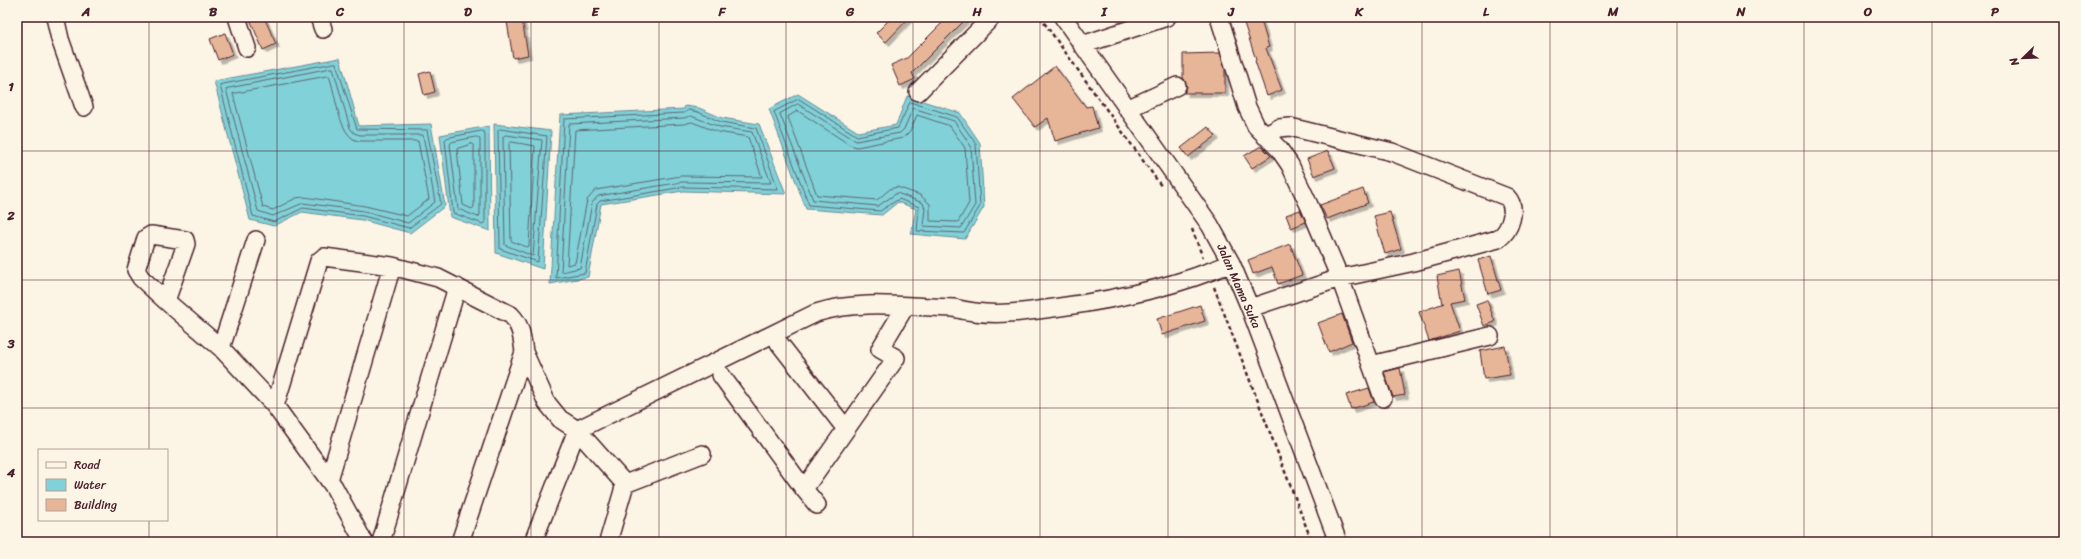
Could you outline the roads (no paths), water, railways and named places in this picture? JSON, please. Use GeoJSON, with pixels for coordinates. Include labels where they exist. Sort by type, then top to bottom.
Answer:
{"type":"FeatureCollection","features":[{"type":"Feature","properties":{"kind":"street"},"geometry":{"type":"LineString","coordinates":[[55,17],[60,38],[84,107]]}},
{"type":"Feature","properties":{"kind":"street"},"geometry":{"type":"LineString","coordinates":[[237,17],[247,48]]}},
{"type":"Feature","properties":{"kind":"street"},"geometry":{"type":"LineString","coordinates":[[918,92],[992,17]]}},
{"type":"Feature","properties":{"kind":"street","name":"Jalan Mama Suka"},"geometry":{"type":"LineString","coordinates":[[1063,17],[1210,225],[1231,263],[1250,308],[1338,542]]}},
{"type":"Feature","properties":{"kind":"street"},"geometry":{"type":"LineString","coordinates":[[1082,45],[1167,17]]}},
{"type":"Feature","properties":{"kind":"street"},"geometry":{"type":"LineString","coordinates":[[1219,17],[1247,107],[1256,126],[1279,149],[1290,165],[1340,278],[1383,398]]}},
{"type":"Feature","properties":{"kind":"street"},"geometry":{"type":"LineString","coordinates":[[1127,109],[1177,86]]}},
{"type":"Feature","properties":{"kind":"street"},"geometry":{"type":"LineString","coordinates":[[1250,308],[1340,278],[1414,262],[1498,239],[1508,230],[1513,208],[1512,202],[1507,197],[1392,152],[1290,127],[1278,128],[1265,136]]}},
{"type":"Feature","properties":{"kind":"street"},"geometry":{"type":"LineString","coordinates":[[221,348],[256,240]]}},
{"type":"Feature","properties":{"kind":"street"},"geometry":{"type":"LineString","coordinates":[[275,406],[319,261],[324,257],[330,256],[392,266],[438,278],[514,318],[520,330],[524,352],[547,403],[560,419],[577,430],[625,484]]}},
{"type":"Feature","properties":{"kind":"street"},"geometry":{"type":"LineString","coordinates":[[534,542],[577,430],[816,313],[844,306],[954,308],[968,312],[1007,314],[1120,298],[1209,273],[1231,263]]}},
{"type":"Feature","properties":{"kind":"street"},"geometry":{"type":"LineString","coordinates":[[329,480],[392,266]]}},
{"type":"Feature","properties":{"kind":"street"},"geometry":{"type":"LineString","coordinates":[[381,542],[457,288]]}},
{"type":"Feature","properties":{"kind":"street"},"geometry":{"type":"LineString","coordinates":[[166,301],[221,348],[275,406],[329,480],[364,542]]}},
{"type":"Feature","properties":{"kind":"street"},"geometry":{"type":"LineString","coordinates":[[804,489],[896,358],[880,349],[905,307]]}},
{"type":"Feature","properties":{"kind":"street"},"geometry":{"type":"LineString","coordinates":[[1372,365],[1490,336]]}},
{"type":"Feature","properties":{"kind":"street"},"geometry":{"type":"LineString","coordinates":[[779,343],[846,429]]}},
{"type":"Feature","properties":{"kind":"street"},"geometry":{"type":"LineString","coordinates":[[460,542],[524,352]]}},
{"type":"Feature","properties":{"kind":"street"},"geometry":{"type":"LineString","coordinates":[[721,374],[816,506]]}},
{"type":"Feature","properties":{"kind":"street"},"geometry":{"type":"LineString","coordinates":[[625,484],[702,454]]}},
{"type":"Feature","properties":{"kind":"street"},"geometry":{"type":"LineString","coordinates":[[608,542],[625,484]]}},
{"type":"Feature","properties":{"kind":"water"},"geometry":{"type":"Polygon","coordinates":[[[340,58],[359,126],[431,124],[445,206],[410,233],[362,220],[302,212],[274,226],[250,220],[214,81],[340,58]]]}},
{"type":"Feature","properties":{"kind":"water"},"geometry":{"type":"Polygon","coordinates":[[[798,94],[858,132],[896,125],[907,96],[960,113],[980,143],[984,207],[965,239],[911,234],[916,209],[898,202],[882,215],[806,209],[769,109],[798,94]]]}},
{"type":"Feature","properties":{"kind":"water"},"geometry":{"type":"Polygon","coordinates":[[[685,106],[699,108],[722,118],[759,124],[786,194],[683,191],[601,204],[588,277],[550,284],[560,115],[684,109],[685,106]]]}},
{"type":"Feature","properties":{"kind":"water"},"geometry":{"type":"Polygon","coordinates":[[[494,124],[551,131],[543,269],[496,253],[494,124]]]}},
{"type":"Feature","properties":{"kind":"water"},"geometry":{"type":"Polygon","coordinates":[[[489,126],[490,231],[450,217],[440,135],[489,126]]]}}]}
